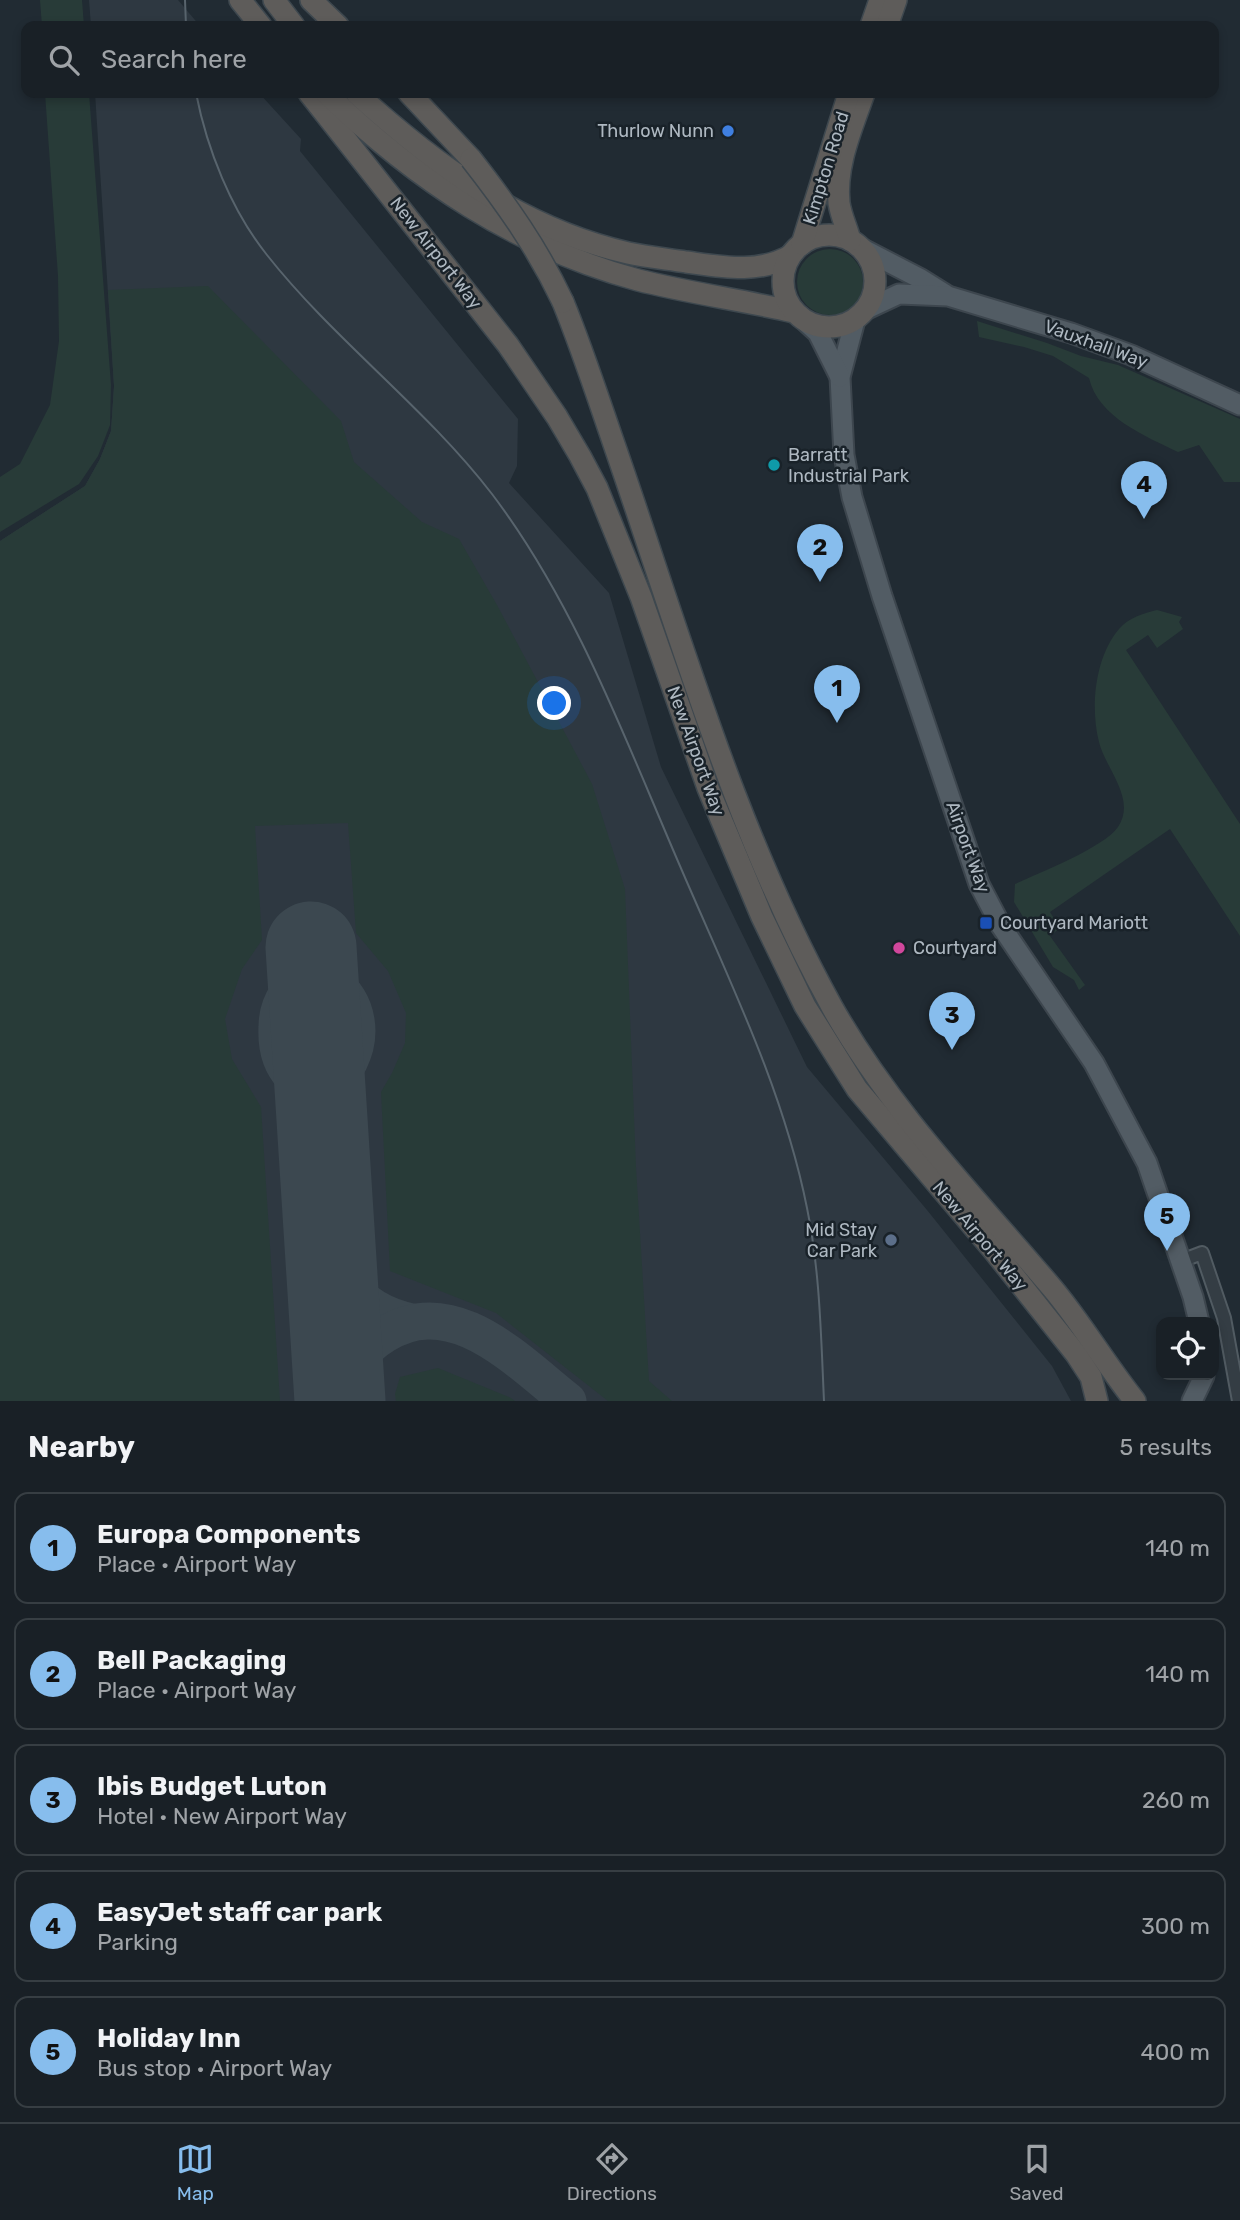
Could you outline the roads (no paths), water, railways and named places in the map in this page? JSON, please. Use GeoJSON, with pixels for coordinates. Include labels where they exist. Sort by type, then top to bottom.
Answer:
{"type":"FeatureCollection","features":[{"type":"Feature","properties":{"kind":"highway"},"geometry":{"type":"LineString","coordinates":[[240,0],[257,21]]}},
{"type":"Feature","properties":{"kind":"highway"},"geometry":{"type":"LineString","coordinates":[[274,0],[290,21]]}},
{"type":"Feature","properties":{"kind":"highway"},"geometry":{"type":"LineString","coordinates":[[311,0],[333,21]]}},
{"type":"Feature","properties":{"kind":"highway"},"geometry":{"type":"LineString","coordinates":[[874,21],[880,0]]}},
{"type":"Feature","properties":{"kind":"highway"},"geometry":{"type":"LineString","coordinates":[[889,21],[896,0]]}},
{"type":"Feature","properties":{"kind":"highway","name":"New Airport Way"},"geometry":{"type":"LineString","coordinates":[[313,98],[508,345],[557,417],[597,488],[641,597],[708,788],[762,917],[805,1006],[857,1089],[994,1251],[1076,1354],[1091,1377],[1097,1401]]}},
{"type":"Feature","properties":{"kind":"highway","name":"New Airport Way"},"geometry":{"type":"LineString","coordinates":[[332,98],[369,132],[463,204],[547,248],[639,280],[800,318]]}},
{"type":"Feature","properties":{"kind":"highway"},"geometry":{"type":"LineString","coordinates":[[362,98],[423,150],[468,183],[517,213],[561,231],[629,253],[716,266],[762,267],[775,264],[813,237],[825,235],[857,245],[871,260],[876,285],[861,314],[844,326],[831,328],[800,318],[786,299],[782,285],[784,270],[796,250]]}},
{"type":"Feature","properties":{"kind":"highway","name":"New Airport Way"},"geometry":{"type":"LineString","coordinates":[[414,98],[471,159],[521,225],[547,268],[563,302],[588,363],[726,771],[781,905],[832,1007],[898,1108],[1056,1293],[1135,1401]]}},
{"type":"Feature","properties":{"kind":"highway","name":"Kimpton Road"},"geometry":{"type":"LineString","coordinates":[[796,250],[847,98]]}},
{"type":"Feature","properties":{"kind":"highway","name":"Kimpton Road"},"geometry":{"type":"LineString","coordinates":[[857,245],[839,206],[839,178],[844,150],[862,98]]}},
{"type":"Feature","properties":{"kind":"main road","name":"Vauxhall Way"},"geometry":{"type":"LineString","coordinates":[[857,245],[948,296]]}},
{"type":"Feature","properties":{"kind":"main road","name":"Vauxhall Way"},"geometry":{"type":"LineString","coordinates":[[861,314],[884,299],[899,294],[948,296],[1071,333],[1131,355],[1240,405]]}},
{"type":"Feature","properties":{"kind":"main road","name":"Airport Way"},"geometry":{"type":"LineString","coordinates":[[861,314],[840,377],[844,455],[852,497],[882,596],[979,884],[1000,926],[1094,1063],[1147,1163],[1198,1317]]}},
{"type":"Feature","properties":{"kind":"main road","name":"Airport Way"},"geometry":{"type":"LineString","coordinates":[[800,318],[818,333],[840,377]]}},
{"type":"Feature","properties":{"kind":"main road"},"geometry":{"type":"LineString","coordinates":[[1192,1401],[1202,1380]]}},
{"type":"Feature","properties":{"kind":"main road"},"geometry":{"type":"LineString","coordinates":[[1205,1380],[1209,1401]]}},
{"type":"Feature","properties":{"kind":"street"},"geometry":{"type":"LineString","coordinates":[[1181,1261],[1202,1253],[1224,1318],[1239,1401]]}},
{"type":"Feature","properties":{"kind":"tram line"},"geometry":{"type":"LineString","coordinates":[[185,0],[186,21]]}},
{"type":"Feature","properties":{"kind":"tram line"},"geometry":{"type":"LineString","coordinates":[[197,98],[222,178],[254,237],[293,286],[438,432],[492,494],[549,581],[597,674],[735,992],[784,1120],[797,1163],[815,1256],[824,1401]]}},
{"type":"Feature","properties":{"kind":"place","name":"Thurlow Nunn"},"geometry":{"type":"Point","coordinates":[728,131]}},
{"type":"Feature","properties":{"kind":"place","name":"Barratt Industrial Park"},"geometry":{"type":"Point","coordinates":[774,465]}},
{"type":"Feature","properties":{"kind":"place","name":"EasyJet staff car park"},"geometry":{"type":"Point","coordinates":[1144,519]}},
{"type":"Feature","properties":{"kind":"place","name":"Bell Packaging"},"geometry":{"type":"Point","coordinates":[820,582]}},
{"type":"Feature","properties":{"kind":"place","name":"Europa Components"},"geometry":{"type":"Point","coordinates":[837,723]}},
{"type":"Feature","properties":{"kind":"place","name":"Courtyard Mariott"},"geometry":{"type":"Point","coordinates":[986,923]}},
{"type":"Feature","properties":{"kind":"place","name":"Courtyard"},"geometry":{"type":"Point","coordinates":[899,948]}},
{"type":"Feature","properties":{"kind":"place","name":"Ibis Budget Luton"},"geometry":{"type":"Point","coordinates":[952,1050]}},
{"type":"Feature","properties":{"kind":"place","name":"Mid Stay Car Park"},"geometry":{"type":"Point","coordinates":[891,1240]}},
{"type":"Feature","properties":{"kind":"place","name":"Holiday Inn"},"geometry":{"type":"Point","coordinates":[1167,1251]}}]}
